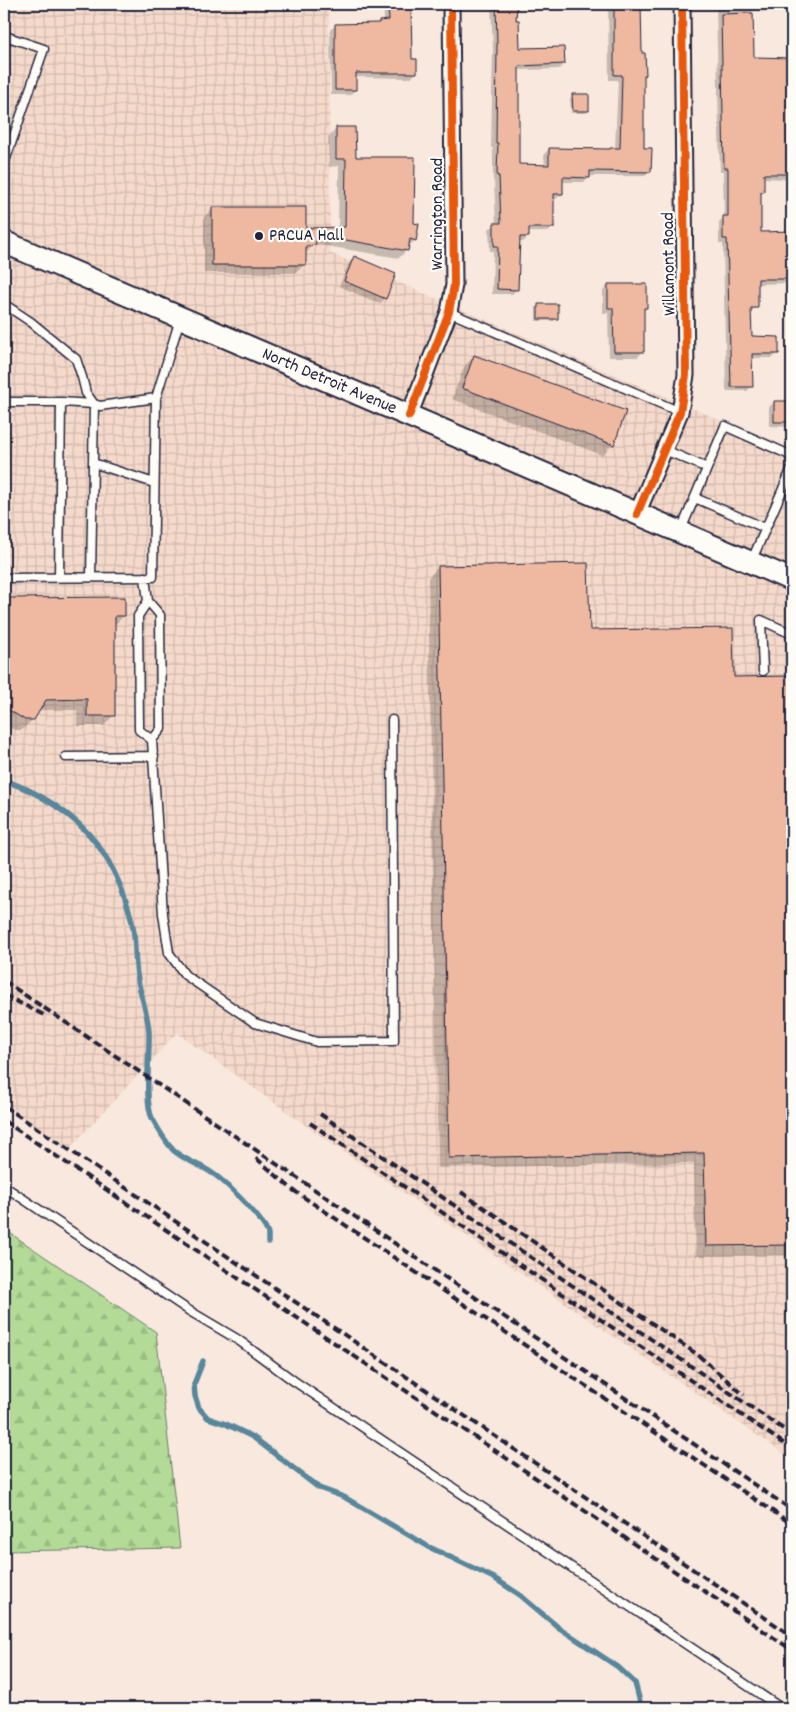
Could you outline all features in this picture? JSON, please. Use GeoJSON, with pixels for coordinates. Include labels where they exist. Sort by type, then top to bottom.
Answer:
{"type":"FeatureCollection","features":[{"type":"Feature","properties":{"kind":"main road","name":"North Detroit Avenue"},"geometry":{"type":"LineString","coordinates":[[4,242],[792,580]]}},
{"type":"Feature","properties":{"kind":"street","name":"Warrington Road"},"geometry":{"type":"LineString","coordinates":[[409,416],[449,312],[454,285],[451,4]]}},
{"type":"Feature","properties":{"kind":"street","name":"Willamont Road"},"geometry":{"type":"LineString","coordinates":[[637,514],[680,412],[686,375],[682,4]]}},
{"type":"Feature","properties":{"kind":"lane"},"geometry":{"type":"LineString","coordinates":[[4,45],[8,37],[44,49],[4,164]]}},
{"type":"Feature","properties":{"kind":"lane"},"geometry":{"type":"LineString","coordinates":[[4,304],[31,322],[76,359],[86,393],[94,404],[91,577]]}},
{"type":"Feature","properties":{"kind":"lane"},"geometry":{"type":"LineString","coordinates":[[449,312],[680,412]]}},
{"type":"Feature","properties":{"kind":"lane"},"geometry":{"type":"LineString","coordinates":[[4,578],[153,577],[156,398],[180,318]]}},
{"type":"Feature","properties":{"kind":"lane"},"geometry":{"type":"LineString","coordinates":[[4,402],[62,402],[100,406],[156,398]]}},
{"type":"Feature","properties":{"kind":"lane"},"geometry":{"type":"LineString","coordinates":[[59,577],[62,402]]}},
{"type":"Feature","properties":{"kind":"lane"},"geometry":{"type":"LineString","coordinates":[[680,533],[725,426],[792,456]]}},
{"type":"Feature","properties":{"kind":"lane"},"geometry":{"type":"LineString","coordinates":[[665,450],[707,468]]}},
{"type":"Feature","properties":{"kind":"lane"},"geometry":{"type":"LineString","coordinates":[[93,463],[154,483]]}},
{"type":"Feature","properties":{"kind":"lane"},"geometry":{"type":"LineString","coordinates":[[751,563],[792,468]]}},
{"type":"Feature","properties":{"kind":"lane"},"geometry":{"type":"LineString","coordinates":[[695,498],[765,528]]}},
{"type":"Feature","properties":{"kind":"lane"},"geometry":{"type":"LineString","coordinates":[[145,577],[148,601],[160,615],[161,729],[152,740]]}},
{"type":"Feature","properties":{"kind":"lane"},"geometry":{"type":"LineString","coordinates":[[148,601],[138,616],[139,730],[152,740],[163,914],[169,953],[185,974],[255,1023],[317,1042],[394,1040],[392,720]]}},
{"type":"Feature","properties":{"kind":"lane"},"geometry":{"type":"LineString","coordinates":[[763,671],[761,620],[792,634]]}},
{"type":"Feature","properties":{"kind":"lane"},"geometry":{"type":"LineString","coordinates":[[66,756],[154,756]]}},
{"type":"Feature","properties":{"kind":"lane"},"geometry":{"type":"LineString","coordinates":[[4,1186],[188,1310],[237,1339],[294,1381],[781,1708]]}},
{"type":"Feature","properties":{"kind":"shaded area"},"geometry":{"type":"Polygon","coordinates":[[[4,4],[329,4],[330,253],[792,451],[792,1459],[308,1127],[177,1033],[68,1150],[4,1106],[4,4]]]}},
{"type":"Feature","properties":{"kind":"green space"},"geometry":{"type":"Polygon","coordinates":[[[4,1229],[156,1332],[180,1548],[4,1551],[4,1229]]]}},
{"type":"Feature","properties":{"kind":"building"},"geometry":{"type":"Polygon","coordinates":[[[388,4],[411,4],[412,59],[417,59],[417,73],[356,73],[356,90],[335,90],[335,24],[379,23],[379,21],[389,20],[388,4]]]}},
{"type":"Feature","properties":{"kind":"building"},"geometry":{"type":"Polygon","coordinates":[[[496,4],[517,4],[516,20],[519,20],[520,48],[564,47],[565,64],[519,66],[519,164],[549,165],[549,148],[620,148],[622,75],[614,75],[614,4],[641,4],[642,53],[645,53],[644,148],[652,148],[651,172],[590,171],[590,178],[563,177],[563,194],[554,194],[554,228],[529,228],[529,237],[520,237],[518,290],[497,289],[498,246],[494,246],[494,223],[501,223],[499,176],[497,176],[498,143],[496,143],[496,4]]]}},
{"type":"Feature","properties":{"kind":"building"},"geometry":{"type":"Polygon","coordinates":[[[753,13],[754,57],[792,58],[792,174],[764,174],[764,192],[761,192],[761,232],[792,231],[792,279],[758,279],[758,308],[751,308],[752,336],[779,337],[779,354],[752,354],[753,387],[731,387],[727,239],[723,239],[723,216],[728,216],[728,168],[724,168],[721,14],[753,13]]]}},
{"type":"Feature","properties":{"kind":"building"},"geometry":{"type":"Polygon","coordinates":[[[572,94],[589,94],[589,111],[573,111],[572,94]]]}},
{"type":"Feature","properties":{"kind":"building"},"geometry":{"type":"Polygon","coordinates":[[[336,127],[355,127],[356,157],[415,157],[414,223],[419,224],[416,241],[410,239],[408,251],[318,235],[315,245],[306,246],[306,265],[212,265],[212,207],[306,207],[306,228],[345,227],[346,159],[336,159],[336,127]]]}},
{"type":"Feature","properties":{"kind":"building"},"geometry":{"type":"Polygon","coordinates":[[[354,256],[396,274],[386,299],[344,281],[354,256]]]}},
{"type":"Feature","properties":{"kind":"building"},"geometry":{"type":"Polygon","coordinates":[[[608,284],[647,284],[647,308],[644,308],[644,352],[614,352],[613,308],[608,308],[608,284]]]}},
{"type":"Feature","properties":{"kind":"building"},"geometry":{"type":"Polygon","coordinates":[[[538,304],[558,304],[558,319],[538,319],[538,304]]]}},
{"type":"Feature","properties":{"kind":"building"},"geometry":{"type":"Polygon","coordinates":[[[474,355],[626,411],[614,445],[462,388],[474,355]]]}},
{"type":"Feature","properties":{"kind":"building"},"geometry":{"type":"Polygon","coordinates":[[[774,401],[792,401],[792,422],[774,422],[774,401]]]}},
{"type":"Feature","properties":{"kind":"building"},"geometry":{"type":"Polygon","coordinates":[[[588,563],[590,630],[733,628],[734,677],[790,676],[792,781],[792,1245],[706,1246],[704,1153],[449,1158],[438,566],[588,563]]]}},
{"type":"Feature","properties":{"kind":"building"},"geometry":{"type":"Polygon","coordinates":[[[125,597],[125,616],[115,616],[115,716],[87,716],[87,699],[46,700],[34,720],[25,720],[4,707],[4,598],[125,597]]]}},
{"type":"Feature","properties":{"kind":"waterway"},"geometry":{"type":"LineString","coordinates":[[4,781],[29,790],[67,814],[89,834],[109,862],[124,894],[133,927],[135,960],[148,1025],[148,1100],[152,1118],[173,1150],[218,1177],[235,1192],[260,1220],[268,1234],[268,1242]]}},
{"type":"Feature","properties":{"kind":"waterway"},"geometry":{"type":"LineString","coordinates":[[203,1361],[194,1384],[195,1396],[199,1408],[208,1418],[253,1437],[319,1488],[344,1497],[429,1547],[494,1578],[520,1595],[558,1627],[618,1667],[635,1683],[640,1702],[637,1708]]}},
{"type":"Feature","properties":{"kind":"railway"},"geometry":{"type":"LineString","coordinates":[[4,981],[792,1510]]}},
{"type":"Feature","properties":{"kind":"railway"},"geometry":{"type":"LineString","coordinates":[[4,995],[44,1015]]}},
{"type":"Feature","properties":{"kind":"railway"},"geometry":{"type":"LineString","coordinates":[[4,1106],[792,1636]]}},
{"type":"Feature","properties":{"kind":"railway"},"geometry":{"type":"LineString","coordinates":[[320,1114],[792,1435]]}},
{"type":"Feature","properties":{"kind":"railway"},"geometry":{"type":"LineString","coordinates":[[4,1121],[792,1650]]}},
{"type":"Feature","properties":{"kind":"railway"},"geometry":{"type":"LineString","coordinates":[[310,1123],[792,1449]]}},
{"type":"Feature","properties":{"kind":"railway"},"geometry":{"type":"LineString","coordinates":[[256,1158],[293,1190],[792,1524]]}},
{"type":"Feature","properties":{"kind":"railway"},"geometry":{"type":"LineString","coordinates":[[461,1192],[698,1355],[744,1395]]}},
{"type":"Feature","properties":{"kind":"cycle path"},"geometry":{"type":"LineString","coordinates":[[409,416],[449,312],[454,285],[451,4]]}},
{"type":"Feature","properties":{"kind":"cycle path"},"geometry":{"type":"LineString","coordinates":[[637,514],[680,412],[686,375],[682,4]]}},
{"type":"Feature","properties":{"kind":"place","name":"PRCUA Hall"},"geometry":{"type":"Point","coordinates":[259,236]}}]}
